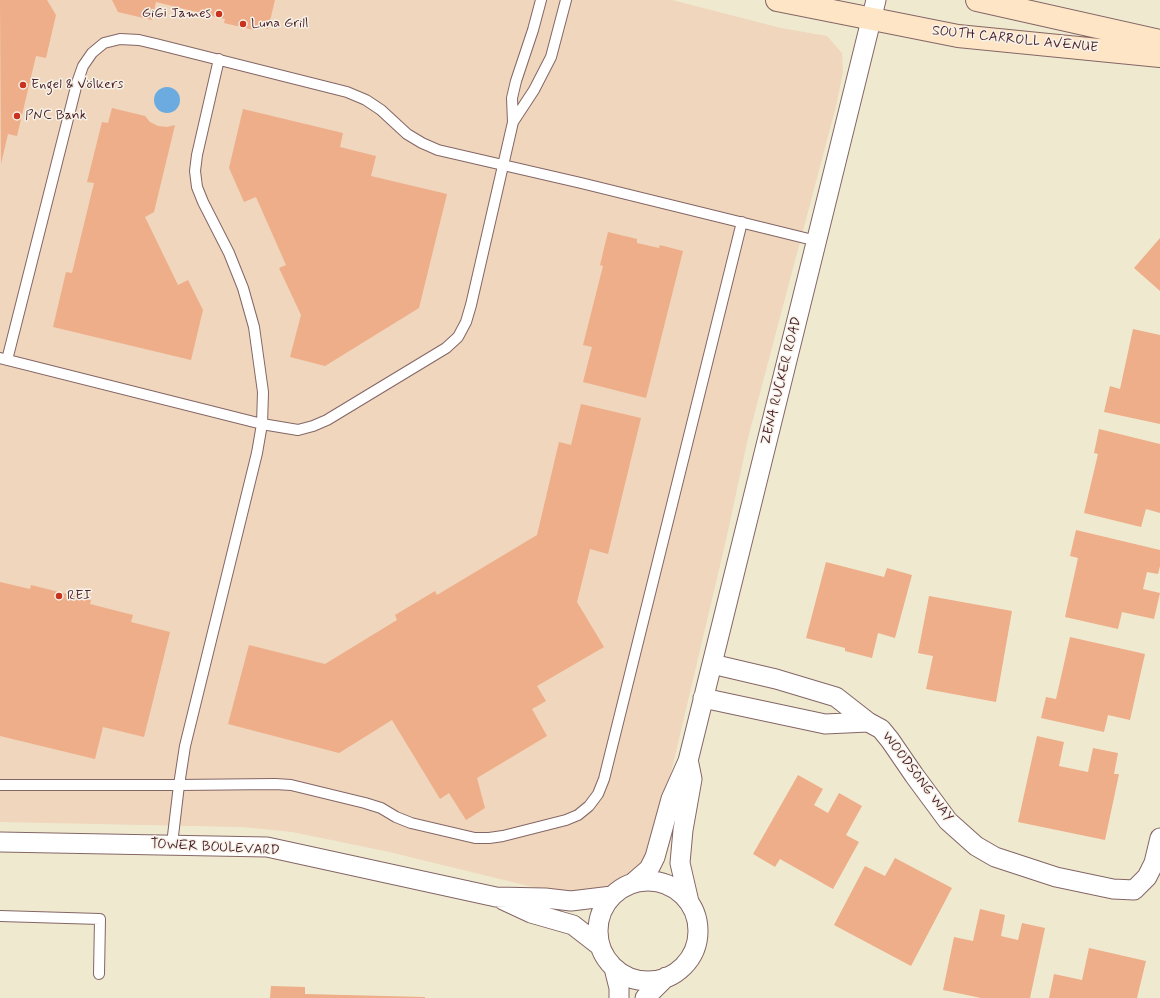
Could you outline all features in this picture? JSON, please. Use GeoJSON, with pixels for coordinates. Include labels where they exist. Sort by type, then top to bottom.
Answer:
{"type":"FeatureCollection","features":[{"type":"Feature","properties":{"kind":"main road","name":"SOUTH CARROLL AVENUE"},"geometry":{"type":"LineString","coordinates":[[777,0],[873,9],[958,36],[1160,56]]}},
{"type":"Feature","properties":{"kind":"main road","name":"SOUTH CARROLL AVENUE"},"geometry":{"type":"LineString","coordinates":[[977,0],[1160,41]]}},
{"type":"Feature","properties":{"kind":"street","name":"ZENA RUCKER ROAD"},"geometry":{"type":"LineString","coordinates":[[634,882],[650,869],[655,857],[671,799],[688,761],[873,9]]}},
{"type":"Feature","properties":{"kind":"street","name":"WOODSONG WAY"},"geometry":{"type":"LineString","coordinates":[[712,664],[776,679],[836,697],[868,722],[881,729],[948,820],[976,846],[995,857],[1056,877],[1113,889],[1134,890],[1147,877],[1154,864],[1160,838]]}},
{"type":"Feature","properties":{"kind":"street","name":"WOODSONG WAY"},"geometry":{"type":"LineString","coordinates":[[704,698],[825,724],[868,722]]}},
{"type":"Feature","properties":{"kind":"street","name":"ZENA RUCKER ROAD"},"geometry":{"type":"LineString","coordinates":[[688,761],[692,779],[683,830],[680,863],[689,902]]}},
{"type":"Feature","properties":{"kind":"street","name":"TOWER BOULEVARD"},"geometry":{"type":"LineString","coordinates":[[0,842],[172,844],[267,847],[496,897],[545,898],[571,902],[612,896]]}},
{"type":"Feature","properties":{"kind":"street"},"geometry":{"type":"LineString","coordinates":[[634,882],[659,882],[670,886],[689,902],[697,925],[697,937],[694,949],[688,960],[678,970],[666,977],[652,981],[639,980],[626,976],[614,968],[606,958],[600,946],[598,932],[599,919],[604,906],[612,896],[622,888],[634,882]]}},
{"type":"Feature","properties":{"kind":"street","name":"TOWER BOULEVARD"},"geometry":{"type":"LineString","coordinates":[[496,897],[531,913],[573,926],[600,946]]}},
{"type":"Feature","properties":{"kind":"street"},"geometry":{"type":"LineString","coordinates":[[614,968],[619,988],[619,998]]}},
{"type":"Feature","properties":{"kind":"street"},"geometry":{"type":"LineString","coordinates":[[645,998],[666,977]]}},
{"type":"Feature","properties":{"kind":"lane"},"geometry":{"type":"LineString","coordinates":[[541,0],[512,98],[513,122],[503,164],[471,305],[466,322],[458,337],[446,348],[328,420],[298,430],[262,424],[3,359],[83,66],[92,53],[104,43],[120,39],[139,40],[347,92],[366,100],[381,110],[407,134],[438,150],[503,164],[817,241]]}},
{"type":"Feature","properties":{"kind":"lane"},"geometry":{"type":"LineString","coordinates":[[513,122],[534,90],[551,58],[566,0]]}},
{"type":"Feature","properties":{"kind":"lane"},"geometry":{"type":"LineString","coordinates":[[172,844],[185,746],[257,453],[262,424],[263,392],[254,327],[243,288],[229,253],[197,187],[195,171],[197,155],[219,60]]}},
{"type":"Feature","properties":{"kind":"lane"},"geometry":{"type":"LineString","coordinates":[[0,785],[291,785],[381,808],[411,823],[475,838],[503,836],[566,820],[578,815],[589,806],[598,794],[604,779],[742,222]]}},
{"type":"Feature","properties":{"kind":"lane"},"geometry":{"type":"LineString","coordinates":[[0,916],[100,919],[99,974]]}},
{"type":"Feature","properties":{"kind":"shaded area"},"geometry":{"type":"Polygon","coordinates":[[[0,0],[672,0],[781,28],[827,36],[842,53],[843,72],[836,106],[748,438],[726,540],[661,815],[640,867],[611,887],[579,895],[537,888],[385,851],[292,832],[242,827],[0,822],[0,0]]]}},
{"type":"Feature","properties":{"kind":"water"},"geometry":{"type":"Polygon","coordinates":[[[167,87],[176,91],[180,100],[176,109],[167,113],[158,109],[154,100],[158,91],[167,87]]]}},
{"type":"Feature","properties":{"kind":"building"},"geometry":{"type":"Polygon","coordinates":[[[0,0],[47,0],[56,15],[46,58],[36,56],[17,136],[8,134],[1,164],[0,0]]]}},
{"type":"Feature","properties":{"kind":"building"},"geometry":{"type":"Polygon","coordinates":[[[112,0],[275,0],[268,29],[255,26],[254,30],[224,23],[225,19],[156,2],[152,20],[118,12],[112,0]]]}},
{"type":"Feature","properties":{"kind":"building"},"geometry":{"type":"Polygon","coordinates":[[[112,108],[145,116],[150,122],[158,126],[167,127],[175,125],[154,212],[145,217],[178,285],[188,280],[203,310],[191,360],[53,327],[66,272],[72,273],[94,183],[87,182],[102,122],[108,123],[112,108]]]}},
{"type":"Feature","properties":{"kind":"building"},"geometry":{"type":"Polygon","coordinates":[[[243,109],[343,133],[340,147],[376,156],[371,176],[447,194],[419,308],[325,366],[290,357],[301,315],[279,268],[286,265],[256,197],[244,202],[229,168],[243,109]]]}},
{"type":"Feature","properties":{"kind":"building"},"geometry":{"type":"Polygon","coordinates":[[[608,232],[637,239],[637,243],[659,248],[660,245],[683,251],[646,398],[583,382],[592,347],[583,345],[603,266],[600,265],[608,232]]]}},
{"type":"Feature","properties":{"kind":"building"},"geometry":{"type":"Polygon","coordinates":[[[1160,238],[1160,291],[1134,268],[1160,238]]]}},
{"type":"Feature","properties":{"kind":"building"},"geometry":{"type":"Polygon","coordinates":[[[1133,329],[1160,335],[1160,424],[1104,412],[1110,386],[1120,389],[1133,329]]]}},
{"type":"Feature","properties":{"kind":"building"},"geometry":{"type":"Polygon","coordinates":[[[581,404],[641,418],[608,554],[590,549],[577,602],[604,647],[537,686],[546,701],[532,709],[547,736],[477,778],[485,808],[466,820],[449,793],[440,799],[392,720],[339,753],[228,724],[249,645],[325,664],[397,620],[395,615],[435,591],[437,595],[537,535],[559,442],[571,445],[581,404]]]}},
{"type":"Feature","properties":{"kind":"building"},"geometry":{"type":"Polygon","coordinates":[[[1099,429],[1160,444],[1160,513],[1146,509],[1141,527],[1084,513],[1098,454],[1094,453],[1099,429]]]}},
{"type":"Feature","properties":{"kind":"building"},"geometry":{"type":"Polygon","coordinates":[[[1076,530],[1160,550],[1160,566],[1158,574],[1147,572],[1143,589],[1160,593],[1154,619],[1122,612],[1118,629],[1065,617],[1078,558],[1070,556],[1076,530]]]}},
{"type":"Feature","properties":{"kind":"building"},"geometry":{"type":"Polygon","coordinates":[[[826,562],[884,577],[887,568],[912,575],[895,638],[878,633],[872,658],[845,651],[845,648],[806,638],[826,562]]]}},
{"type":"Feature","properties":{"kind":"building"},"geometry":{"type":"Polygon","coordinates":[[[0,582],[30,589],[31,585],[91,600],[90,604],[133,615],[131,622],[170,632],[144,737],[103,727],[95,759],[0,736],[0,582]]]}},
{"type":"Feature","properties":{"kind":"building"},"geometry":{"type":"Polygon","coordinates":[[[929,596],[1012,611],[996,702],[926,689],[933,656],[918,653],[929,596]]]}},
{"type":"Feature","properties":{"kind":"building"},"geometry":{"type":"Polygon","coordinates":[[[1070,637],[1145,654],[1130,720],[1108,715],[1104,732],[1041,718],[1046,697],[1056,699],[1070,637]]]}},
{"type":"Feature","properties":{"kind":"building"},"geometry":{"type":"Polygon","coordinates":[[[1037,736],[1064,742],[1059,766],[1088,772],[1093,748],[1118,753],[1114,774],[1119,774],[1105,840],[1018,822],[1037,736]]]}},
{"type":"Feature","properties":{"kind":"building"},"geometry":{"type":"Polygon","coordinates":[[[798,775],[823,789],[814,805],[828,813],[839,793],[862,806],[846,835],[859,842],[833,889],[780,859],[775,867],[753,854],[798,775]]]}},
{"type":"Feature","properties":{"kind":"building"},"geometry":{"type":"Polygon","coordinates":[[[895,858],[952,888],[911,966],[834,925],[865,866],[885,876],[895,858]]]}},
{"type":"Feature","properties":{"kind":"building"},"geometry":{"type":"Polygon","coordinates":[[[980,909],[1005,915],[1001,936],[1018,940],[1022,923],[1045,928],[1030,998],[981,998],[943,990],[954,937],[973,941],[980,909]]]}},
{"type":"Feature","properties":{"kind":"building"},"geometry":{"type":"Polygon","coordinates":[[[1089,948],[1146,961],[1137,998],[1049,998],[1054,974],[1082,980],[1089,948]]]}},
{"type":"Feature","properties":{"kind":"building"},"geometry":{"type":"Polygon","coordinates":[[[271,986],[305,987],[305,994],[425,998],[270,998],[271,986]]]}},
{"type":"Feature","properties":{"kind":"place","name":"GiGi James"},"geometry":{"type":"Point","coordinates":[219,14]}},
{"type":"Feature","properties":{"kind":"place","name":"Luna Grill"},"geometry":{"type":"Point","coordinates":[243,24]}},
{"type":"Feature","properties":{"kind":"place","name":"Engel & Völkers"},"geometry":{"type":"Point","coordinates":[23,85]}},
{"type":"Feature","properties":{"kind":"place","name":"PNC Bank"},"geometry":{"type":"Point","coordinates":[17,116]}},
{"type":"Feature","properties":{"kind":"place","name":"REI"},"geometry":{"type":"Point","coordinates":[59,596]}}]}
